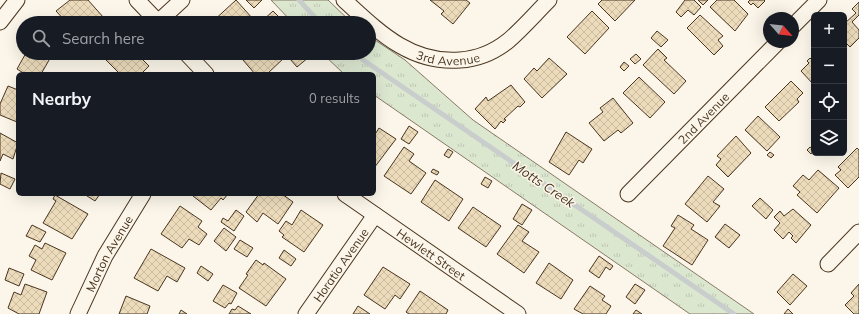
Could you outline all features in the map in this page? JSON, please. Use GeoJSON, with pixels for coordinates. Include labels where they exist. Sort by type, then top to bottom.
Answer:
{"type":"FeatureCollection","features":[{"type":"Feature","properties":{"kind":"street"},"geometry":{"type":"LineString","coordinates":[[0,22],[17,0]]}},
{"type":"Feature","properties":{"kind":"street"},"geometry":{"type":"LineString","coordinates":[[137,0],[152,16]]}},
{"type":"Feature","properties":{"kind":"street"},"geometry":{"type":"LineString","coordinates":[[165,16],[182,0]]}},
{"type":"Feature","properties":{"kind":"street","name":"3rd Avenue"},"geometry":{"type":"LineString","coordinates":[[344,0],[362,16]]}},
{"type":"Feature","properties":{"kind":"street","name":"3rd Avenue"},"geometry":{"type":"LineString","coordinates":[[376,28],[399,45],[421,56],[446,61],[470,60],[485,55],[507,42],[549,0]]}},
{"type":"Feature","properties":{"kind":"street"},"geometry":{"type":"LineString","coordinates":[[799,20],[819,0]]}},
{"type":"Feature","properties":{"kind":"street","name":"2nd Avenue"},"geometry":{"type":"LineString","coordinates":[[628,194],[772,48]]}},
{"type":"Feature","properties":{"kind":"street"},"geometry":{"type":"LineString","coordinates":[[193,60],[204,72]]}},
{"type":"Feature","properties":{"kind":"street","name":"Morton Avenue"},"geometry":{"type":"LineString","coordinates":[[78,314],[105,256],[142,196]]}},
{"type":"Feature","properties":{"kind":"street","name":"Hewlett Street"},"geometry":{"type":"LineString","coordinates":[[348,196],[518,314]]}},
{"type":"Feature","properties":{"kind":"street","name":"Horatio Avenue"},"geometry":{"type":"LineString","coordinates":[[306,314],[375,215]]}},
{"type":"Feature","properties":{"kind":"street"},"geometry":{"type":"LineString","coordinates":[[828,264],[859,232]]}},
{"type":"Feature","properties":{"kind":"green space"},"geometry":{"type":"Polygon","coordinates":[[[271,0],[328,0],[345,16],[286,16],[271,0]]]}},
{"type":"Feature","properties":{"kind":"green space"},"geometry":{"type":"Polygon","coordinates":[[[376,41],[405,60],[473,120],[754,314],[690,314],[376,96],[376,72],[342,72],[329,60],[376,60],[376,41]]]}},
{"type":"Feature","properties":{"kind":"building"},"geometry":{"type":"Polygon","coordinates":[[[70,0],[88,0],[102,16],[61,16],[56,11],[70,0]]]}},
{"type":"Feature","properties":{"kind":"building"},"geometry":{"type":"Polygon","coordinates":[[[236,0],[250,16],[219,16],[236,0]]]}},
{"type":"Feature","properties":{"kind":"building"},"geometry":{"type":"Polygon","coordinates":[[[246,0],[262,0],[254,8],[246,0]]]}},
{"type":"Feature","properties":{"kind":"building"},"geometry":{"type":"Polygon","coordinates":[[[430,0],[466,0],[470,3],[453,24],[441,14],[444,11],[430,0]]]}},
{"type":"Feature","properties":{"kind":"building"},"geometry":{"type":"Polygon","coordinates":[[[602,0],[635,0],[615,21],[598,4],[602,0]]]}},
{"type":"Feature","properties":{"kind":"building"},"geometry":{"type":"Polygon","coordinates":[[[685,0],[694,0],[701,7],[694,15],[688,10],[681,17],[676,12],[685,0]]]}},
{"type":"Feature","properties":{"kind":"building"},"geometry":{"type":"Polygon","coordinates":[[[698,0],[708,0],[703,5],[698,0]]]}},
{"type":"Feature","properties":{"kind":"building"},"geometry":{"type":"Polygon","coordinates":[[[717,0],[734,0],[748,14],[735,31],[710,7],[717,0]]]}},
{"type":"Feature","properties":{"kind":"building"},"geometry":{"type":"Polygon","coordinates":[[[750,0],[765,1],[758,8],[753,3],[751,5],[748,2],[750,0]]]}},
{"type":"Feature","properties":{"kind":"building"},"geometry":{"type":"Polygon","coordinates":[[[859,2],[859,15],[852,22],[859,30],[859,38],[850,47],[847,44],[847,21],[856,13],[852,9],[859,2]]]}},
{"type":"Feature","properties":{"kind":"building"},"geometry":{"type":"Polygon","coordinates":[[[273,11],[278,16],[268,16],[273,11]]]}},
{"type":"Feature","properties":{"kind":"building"},"geometry":{"type":"Polygon","coordinates":[[[592,11],[609,28],[585,54],[567,37],[592,11]]]}},
{"type":"Feature","properties":{"kind":"building"},"geometry":{"type":"Polygon","coordinates":[[[700,15],[723,36],[718,40],[723,46],[714,55],[687,28],[700,15]]]}},
{"type":"Feature","properties":{"kind":"building"},"geometry":{"type":"Polygon","coordinates":[[[657,31],[668,40],[661,47],[651,38],[657,31]]]}},
{"type":"Feature","properties":{"kind":"building"},"geometry":{"type":"Polygon","coordinates":[[[658,49],[667,58],[664,60],[686,81],[674,94],[643,65],[658,49]]]}},
{"type":"Feature","properties":{"kind":"building"},"geometry":{"type":"Polygon","coordinates":[[[636,54],[641,59],[635,64],[630,59],[636,54]]]}},
{"type":"Feature","properties":{"kind":"building"},"geometry":{"type":"Polygon","coordinates":[[[549,58],[567,74],[542,98],[524,79],[534,68],[537,71],[549,58]]]}},
{"type":"Feature","properties":{"kind":"building"},"geometry":{"type":"Polygon","coordinates":[[[810,58],[811,59],[811,82],[801,71],[809,63],[807,61],[810,58]]]}},
{"type":"Feature","properties":{"kind":"building"},"geometry":{"type":"Polygon","coordinates":[[[22,60],[49,60],[42,72],[22,72],[17,69],[22,60]]]}},
{"type":"Feature","properties":{"kind":"building"},"geometry":{"type":"Polygon","coordinates":[[[106,60],[143,60],[149,66],[143,72],[118,72],[106,60]]]}},
{"type":"Feature","properties":{"kind":"building"},"geometry":{"type":"Polygon","coordinates":[[[243,60],[282,60],[269,72],[253,72],[243,60]]]}},
{"type":"Feature","properties":{"kind":"building"},"geometry":{"type":"Polygon","coordinates":[[[291,60],[305,60],[297,67],[291,60]]]}},
{"type":"Feature","properties":{"kind":"building"},"geometry":{"type":"Polygon","coordinates":[[[624,62],[629,66],[624,71],[620,67],[624,62]]]}},
{"type":"Feature","properties":{"kind":"building"},"geometry":{"type":"Polygon","coordinates":[[[639,77],[665,102],[650,118],[623,93],[639,77]]]}},
{"type":"Feature","properties":{"kind":"building"},"geometry":{"type":"Polygon","coordinates":[[[791,81],[803,93],[797,99],[799,102],[779,121],[765,107],[791,81]]]}},
{"type":"Feature","properties":{"kind":"building"},"geometry":{"type":"Polygon","coordinates":[[[511,85],[525,102],[520,107],[518,106],[504,119],[506,120],[503,123],[501,121],[495,129],[475,109],[486,97],[488,101],[511,85]]]}},
{"type":"Feature","properties":{"kind":"building"},"geometry":{"type":"Polygon","coordinates":[[[8,86],[16,89],[16,122],[0,115],[0,104],[8,86]]]}},
{"type":"Feature","properties":{"kind":"building"},"geometry":{"type":"Polygon","coordinates":[[[613,98],[633,123],[621,133],[618,130],[604,141],[589,123],[603,112],[600,108],[613,98]]]}},
{"type":"Feature","properties":{"kind":"building"},"geometry":{"type":"Polygon","coordinates":[[[758,116],[780,137],[767,151],[745,130],[758,116]]]}},
{"type":"Feature","properties":{"kind":"building"},"geometry":{"type":"Polygon","coordinates":[[[409,126],[418,132],[409,144],[401,139],[409,126]]]}},
{"type":"Feature","properties":{"kind":"building"},"geometry":{"type":"Polygon","coordinates":[[[379,128],[396,139],[376,165],[376,133],[379,128]]]}},
{"type":"Feature","properties":{"kind":"building"},"geometry":{"type":"Polygon","coordinates":[[[566,132],[592,149],[583,163],[579,160],[569,175],[549,162],[566,132]]]}},
{"type":"Feature","properties":{"kind":"building"},"geometry":{"type":"Polygon","coordinates":[[[0,133],[16,142],[16,149],[13,159],[3,154],[0,161],[0,133]]]}},
{"type":"Feature","properties":{"kind":"building"},"geometry":{"type":"Polygon","coordinates":[[[736,136],[751,153],[728,177],[716,165],[721,159],[717,156],[736,136]]]}},
{"type":"Feature","properties":{"kind":"building"},"geometry":{"type":"Polygon","coordinates":[[[404,147],[414,154],[409,161],[426,173],[411,194],[384,176],[404,147]]]}},
{"type":"Feature","properties":{"kind":"building"},"geometry":{"type":"Polygon","coordinates":[[[811,148],[811,154],[807,150],[811,148]]]}},
{"type":"Feature","properties":{"kind":"building"},"geometry":{"type":"Polygon","coordinates":[[[857,148],[859,150],[859,177],[848,188],[835,175],[841,170],[838,167],[857,148]]]}},
{"type":"Feature","properties":{"kind":"building"},"geometry":{"type":"Polygon","coordinates":[[[448,149],[453,152],[449,158],[444,155],[448,149]]]}},
{"type":"Feature","properties":{"kind":"building"},"geometry":{"type":"Polygon","coordinates":[[[770,152],[774,155],[771,158],[767,155],[770,152]]]}},
{"type":"Feature","properties":{"kind":"building"},"geometry":{"type":"Polygon","coordinates":[[[433,169],[439,172],[437,175],[431,172],[433,169]]]}},
{"type":"Feature","properties":{"kind":"building"},"geometry":{"type":"Polygon","coordinates":[[[818,170],[839,188],[817,213],[797,195],[800,192],[793,186],[803,175],[809,180],[818,170]]]}},
{"type":"Feature","properties":{"kind":"building"},"geometry":{"type":"Polygon","coordinates":[[[1,173],[15,179],[10,189],[0,184],[1,173]]]}},
{"type":"Feature","properties":{"kind":"building"},"geometry":{"type":"Polygon","coordinates":[[[708,176],[724,189],[713,202],[720,206],[707,222],[685,204],[708,176]]]}},
{"type":"Feature","properties":{"kind":"building"},"geometry":{"type":"Polygon","coordinates":[[[485,177],[492,181],[488,188],[481,184],[485,177]]]}},
{"type":"Feature","properties":{"kind":"building"},"geometry":{"type":"Polygon","coordinates":[[[435,180],[463,199],[449,221],[421,202],[435,180]]]}},
{"type":"Feature","properties":{"kind":"building"},"geometry":{"type":"Polygon","coordinates":[[[54,196],[57,196],[88,214],[72,239],[43,223],[56,201],[53,199],[54,196]]]}},
{"type":"Feature","properties":{"kind":"building"},"geometry":{"type":"Polygon","coordinates":[[[87,196],[99,196],[95,201],[87,196]]]}},
{"type":"Feature","properties":{"kind":"building"},"geometry":{"type":"Polygon","coordinates":[[[193,196],[226,196],[223,200],[221,198],[211,210],[193,196]]]}},
{"type":"Feature","properties":{"kind":"building"},"geometry":{"type":"Polygon","coordinates":[[[258,196],[285,196],[293,202],[278,224],[263,213],[257,222],[246,212],[258,196]]]}},
{"type":"Feature","properties":{"kind":"building"},"geometry":{"type":"Polygon","coordinates":[[[760,198],[773,210],[766,219],[752,206],[760,198]]]}},
{"type":"Feature","properties":{"kind":"building"},"geometry":{"type":"Polygon","coordinates":[[[522,204],[532,210],[522,225],[513,219],[522,204]]]}},
{"type":"Feature","properties":{"kind":"building"},"geometry":{"type":"Polygon","coordinates":[[[180,206],[202,221],[198,227],[207,234],[199,245],[189,239],[182,248],[161,234],[180,206]]]}},
{"type":"Feature","properties":{"kind":"building"},"geometry":{"type":"Polygon","coordinates":[[[473,207],[501,226],[486,247],[458,228],[473,207]]]}},
{"type":"Feature","properties":{"kind":"building"},"geometry":{"type":"Polygon","coordinates":[[[793,209],[811,225],[796,243],[791,238],[793,236],[789,232],[783,239],[774,230],[780,223],[774,217],[780,211],[784,216],[793,209]]]}},
{"type":"Feature","properties":{"kind":"building"},"geometry":{"type":"Polygon","coordinates":[[[236,210],[244,216],[234,231],[221,222],[223,218],[228,221],[236,210]]]}},
{"type":"Feature","properties":{"kind":"building"},"geometry":{"type":"Polygon","coordinates":[[[301,210],[323,225],[304,252],[282,237],[284,235],[279,231],[286,221],[292,225],[301,210]]]}},
{"type":"Feature","properties":{"kind":"building"},"geometry":{"type":"Polygon","coordinates":[[[678,215],[694,225],[691,229],[708,240],[692,265],[663,246],[675,228],[671,226],[678,215]]]}},
{"type":"Feature","properties":{"kind":"building"},"geometry":{"type":"Polygon","coordinates":[[[725,224],[740,235],[729,248],[715,237],[725,224]]]}},
{"type":"Feature","properties":{"kind":"building"},"geometry":{"type":"Polygon","coordinates":[[[32,225],[46,232],[40,242],[26,236],[32,225]]]}},
{"type":"Feature","properties":{"kind":"building"},"geometry":{"type":"Polygon","coordinates":[[[518,225],[529,232],[522,241],[539,252],[524,273],[497,254],[518,225]]]}},
{"type":"Feature","properties":{"kind":"building"},"geometry":{"type":"Polygon","coordinates":[[[224,228],[236,237],[226,251],[214,241],[224,228]]]}},
{"type":"Feature","properties":{"kind":"building"},"geometry":{"type":"Polygon","coordinates":[[[240,240],[253,248],[247,257],[234,249],[240,240]]]}},
{"type":"Feature","properties":{"kind":"building"},"geometry":{"type":"Polygon","coordinates":[[[45,243],[66,253],[52,280],[31,270],[36,260],[29,256],[35,245],[42,249],[45,243]]]}},
{"type":"Feature","properties":{"kind":"building"},"geometry":{"type":"Polygon","coordinates":[[[151,249],[185,268],[177,282],[167,276],[158,291],[134,278],[151,249]]]}},
{"type":"Feature","properties":{"kind":"building"},"geometry":{"type":"Polygon","coordinates":[[[284,250],[296,259],[291,266],[279,258],[284,250]]]}},
{"type":"Feature","properties":{"kind":"building"},"geometry":{"type":"Polygon","coordinates":[[[599,256],[613,266],[610,270],[606,267],[599,278],[589,271],[599,256]]]}},
{"type":"Feature","properties":{"kind":"building"},"geometry":{"type":"Polygon","coordinates":[[[256,260],[263,265],[264,263],[286,279],[266,306],[239,288],[248,275],[246,274],[256,260]]]}},
{"type":"Feature","properties":{"kind":"building"},"geometry":{"type":"Polygon","coordinates":[[[549,263],[573,280],[561,299],[536,283],[549,263]]]}},
{"type":"Feature","properties":{"kind":"building"},"geometry":{"type":"Polygon","coordinates":[[[201,266],[213,274],[208,281],[197,273],[201,266]]]}},
{"type":"Feature","properties":{"kind":"building"},"geometry":{"type":"Polygon","coordinates":[[[383,267],[410,284],[400,299],[395,295],[385,309],[364,295],[383,267]]]}},
{"type":"Feature","properties":{"kind":"building"},"geometry":{"type":"Polygon","coordinates":[[[9,268],[24,274],[19,286],[5,280],[9,268]]]}},
{"type":"Feature","properties":{"kind":"building"},"geometry":{"type":"Polygon","coordinates":[[[793,274],[807,286],[790,305],[777,292],[793,274]]]}},
{"type":"Feature","properties":{"kind":"building"},"geometry":{"type":"Polygon","coordinates":[[[25,284],[47,292],[39,314],[19,314],[8,308],[14,292],[21,295],[25,284]]]}},
{"type":"Feature","properties":{"kind":"building"},"geometry":{"type":"Polygon","coordinates":[[[635,284],[645,290],[635,304],[626,297],[635,284]]]}},
{"type":"Feature","properties":{"kind":"building"},"geometry":{"type":"Polygon","coordinates":[[[859,284],[859,314],[854,314],[845,305],[854,296],[851,293],[859,284]]]}},
{"type":"Feature","properties":{"kind":"building"},"geometry":{"type":"Polygon","coordinates":[[[223,285],[237,293],[231,304],[229,303],[225,308],[213,301],[223,285]]]}},
{"type":"Feature","properties":{"kind":"building"},"geometry":{"type":"Polygon","coordinates":[[[590,286],[605,296],[602,300],[611,306],[606,314],[583,314],[574,309],[590,286]]]}},
{"type":"Feature","properties":{"kind":"building"},"geometry":{"type":"Polygon","coordinates":[[[420,291],[448,310],[446,314],[409,314],[406,312],[420,291]]]}},
{"type":"Feature","properties":{"kind":"building"},"geometry":{"type":"Polygon","coordinates":[[[126,296],[150,306],[147,314],[119,314],[126,296]]]}},
{"type":"Feature","properties":{"kind":"building"},"geometry":{"type":"Polygon","coordinates":[[[238,306],[251,314],[229,314],[232,309],[235,310],[238,306]]]}},
{"type":"Feature","properties":{"kind":"building"},"geometry":{"type":"Polygon","coordinates":[[[358,306],[370,314],[353,314],[358,306]]]}},
{"type":"Feature","properties":{"kind":"building"},"geometry":{"type":"Polygon","coordinates":[[[788,309],[793,314],[784,314],[788,309]]]}},
{"type":"Feature","properties":{"kind":"building"},"geometry":{"type":"Polygon","coordinates":[[[181,310],[187,314],[179,314],[181,310]]]}},
{"type":"Feature","properties":{"kind":"building"},"geometry":{"type":"Polygon","coordinates":[[[636,310],[642,314],[633,314],[636,310]]]}},
{"type":"Feature","properties":{"kind":"waterway","name":"Motts Creek"},"geometry":{"type":"LineString","coordinates":[[299,0],[314,16]]}},
{"type":"Feature","properties":{"kind":"waterway","name":"Motts Creek"},"geometry":{"type":"LineString","coordinates":[[363,60],[734,314]]}}]}
